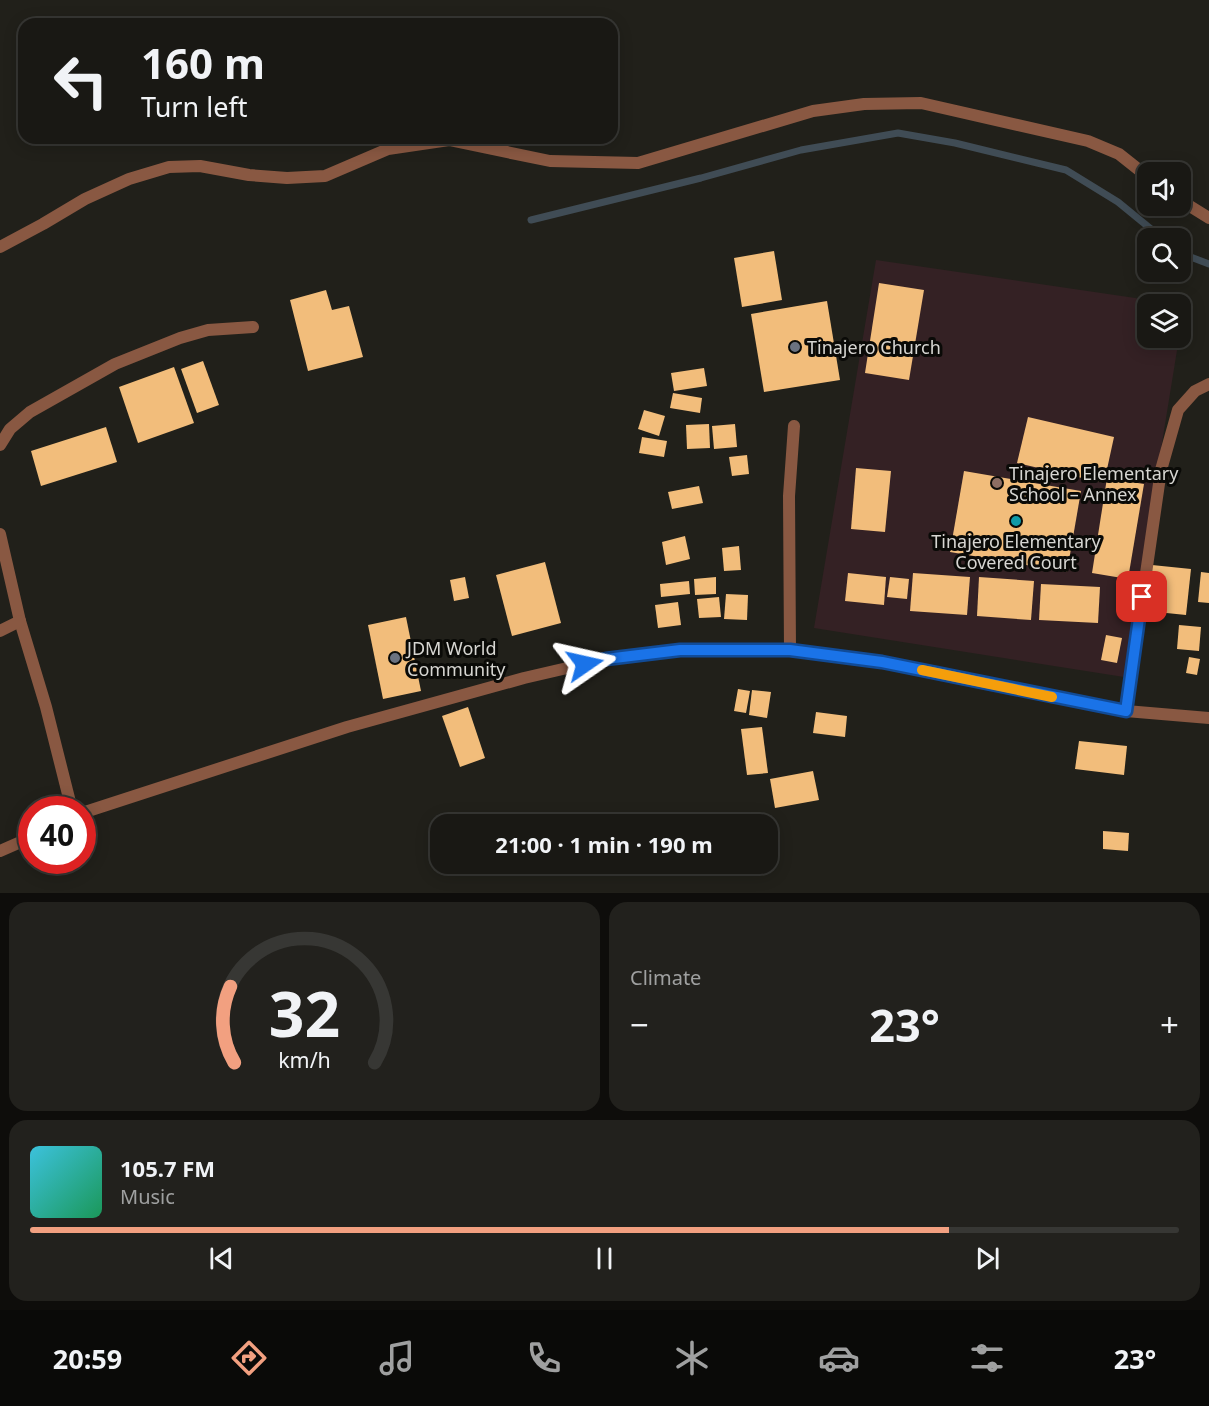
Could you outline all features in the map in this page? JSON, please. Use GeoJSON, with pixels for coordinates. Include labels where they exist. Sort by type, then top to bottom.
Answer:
{"type":"FeatureCollection","features":[{"type":"Feature","properties":{"kind":"street"},"geometry":{"type":"LineString","coordinates":[[468,144],[550,161],[638,163],[813,111],[864,104],[921,103],[1088,141],[1119,154],[1137,168]]}},
{"type":"Feature","properties":{"kind":"street"},"geometry":{"type":"LineString","coordinates":[[0,247],[85,199],[129,179],[169,167],[200,166],[249,175],[286,178],[325,176],[388,149],[422,144]]}},
{"type":"Feature","properties":{"kind":"street"},"geometry":{"type":"LineString","coordinates":[[1191,207],[1209,218]]}},
{"type":"Feature","properties":{"kind":"street"},"geometry":{"type":"LineString","coordinates":[[0,445],[10,429],[30,412],[115,364],[180,338],[208,330],[253,327]]}},
{"type":"Feature","properties":{"kind":"street"},"geometry":{"type":"LineString","coordinates":[[1126,711],[1161,470],[1178,410],[1195,392],[1209,384]]}},
{"type":"Feature","properties":{"kind":"street"},"geometry":{"type":"LineString","coordinates":[[790,650],[789,496],[794,426]]}},
{"type":"Feature","properties":{"kind":"street"},"geometry":{"type":"LineString","coordinates":[[0,534],[20,621],[46,707],[68,796]]}},
{"type":"Feature","properties":{"kind":"street"},"geometry":{"type":"LineString","coordinates":[[0,632],[20,621]]}},
{"type":"Feature","properties":{"kind":"street"},"geometry":{"type":"LineString","coordinates":[[96,808],[347,727],[524,678],[606,659],[680,650],[790,650],[882,662],[1126,711],[1209,718]]}},
{"type":"Feature","properties":{"kind":"street"},"geometry":{"type":"LineString","coordinates":[[0,851],[18,843]]}},
{"type":"Feature","properties":{"kind":"shaded area","name":"Tinajero Elementary School – Annex"},"geometry":{"type":"Polygon","coordinates":[[[876,260],[1137,298],[1137,348],[1177,348],[1124,677],[814,628],[876,260]]]}},
{"type":"Feature","properties":{"kind":"building"},"geometry":{"type":"Polygon","coordinates":[[[774,251],[782,300],[742,307],[734,258],[774,251]]]}},
{"type":"Feature","properties":{"kind":"building"},"geometry":{"type":"Polygon","coordinates":[[[879,283],[924,290],[909,380],[865,373],[879,283]]]}},
{"type":"Feature","properties":{"kind":"building"},"geometry":{"type":"Polygon","coordinates":[[[326,290],[332,310],[349,306],[363,357],[308,371],[290,300],[326,290]]]}},
{"type":"Feature","properties":{"kind":"building","name":"Tinajero Church"},"geometry":{"type":"Polygon","coordinates":[[[827,301],[840,380],[764,392],[751,314],[827,301]]]}},
{"type":"Feature","properties":{"kind":"building"},"geometry":{"type":"Polygon","coordinates":[[[203,361],[219,405],[197,413],[181,369],[203,361]]]}},
{"type":"Feature","properties":{"kind":"building"},"geometry":{"type":"Polygon","coordinates":[[[174,367],[194,423],[138,443],[119,387],[174,367]]]}},
{"type":"Feature","properties":{"kind":"building"},"geometry":{"type":"Polygon","coordinates":[[[704,368],[707,386],[674,391],[671,373],[704,368]]]}},
{"type":"Feature","properties":{"kind":"building"},"geometry":{"type":"Polygon","coordinates":[[[673,393],[702,398],[700,413],[670,408],[673,393]]]}},
{"type":"Feature","properties":{"kind":"building"},"geometry":{"type":"Polygon","coordinates":[[[644,410],[665,416],[659,436],[638,429],[644,410]]]}},
{"type":"Feature","properties":{"kind":"building"},"geometry":{"type":"Polygon","coordinates":[[[1028,417],[1114,437],[1104,483],[1017,463],[1028,417]]]}},
{"type":"Feature","properties":{"kind":"building"},"geometry":{"type":"Polygon","coordinates":[[[709,424],[710,448],[687,449],[686,425],[709,424]]]}},
{"type":"Feature","properties":{"kind":"building"},"geometry":{"type":"Polygon","coordinates":[[[735,424],[737,447],[714,449],[712,426],[735,424]]]}},
{"type":"Feature","properties":{"kind":"building"},"geometry":{"type":"Polygon","coordinates":[[[106,427],[117,462],[41,486],[31,451],[106,427]]]}},
{"type":"Feature","properties":{"kind":"building"},"geometry":{"type":"Polygon","coordinates":[[[642,437],[667,441],[664,457],[639,453],[642,437]]]}},
{"type":"Feature","properties":{"kind":"building"},"geometry":{"type":"Polygon","coordinates":[[[747,455],[749,474],[732,476],[729,457],[747,455]]]}},
{"type":"Feature","properties":{"kind":"building"},"geometry":{"type":"Polygon","coordinates":[[[856,468],[891,471],[885,532],[851,529],[856,468]]]}},
{"type":"Feature","properties":{"kind":"building","name":"Tinajero Elementary Covered Court"},"geometry":{"type":"Polygon","coordinates":[[[964,471],[1081,491],[1067,572],[950,552],[964,471]]]}},
{"type":"Feature","properties":{"kind":"building"},"geometry":{"type":"Polygon","coordinates":[[[1107,478],[1144,484],[1128,579],[1092,573],[1107,478]]]}},
{"type":"Feature","properties":{"kind":"building"},"geometry":{"type":"Polygon","coordinates":[[[699,486],[703,503],[672,509],[668,492],[699,486]]]}},
{"type":"Feature","properties":{"kind":"building"},"geometry":{"type":"Polygon","coordinates":[[[685,536],[690,559],[666,565],[662,542],[685,536]]]}},
{"type":"Feature","properties":{"kind":"building"},"geometry":{"type":"Polygon","coordinates":[[[739,546],[741,570],[724,571],[722,548],[739,546]]]}},
{"type":"Feature","properties":{"kind":"building"},"geometry":{"type":"Polygon","coordinates":[[[545,562],[561,623],[512,636],[496,575],[545,562]]]}},
{"type":"Feature","properties":{"kind":"building"},"geometry":{"type":"Polygon","coordinates":[[[1152,565],[1191,569],[1186,615],[1147,611],[1152,565]]]}},
{"type":"Feature","properties":{"kind":"building"},"geometry":{"type":"Polygon","coordinates":[[[1201,572],[1209,573],[1209,603],[1198,602],[1201,572]]]}},
{"type":"Feature","properties":{"kind":"building"},"geometry":{"type":"Polygon","coordinates":[[[848,573],[886,577],[884,605],[845,601],[848,573]]]}},
{"type":"Feature","properties":{"kind":"building"},"geometry":{"type":"Polygon","coordinates":[[[913,573],[970,577],[967,615],[910,611],[913,573]]]}},
{"type":"Feature","properties":{"kind":"building"},"geometry":{"type":"Polygon","coordinates":[[[465,577],[469,598],[454,601],[450,580],[465,577]]]}},
{"type":"Feature","properties":{"kind":"building"},"geometry":{"type":"Polygon","coordinates":[[[716,577],[716,594],[695,595],[694,579],[716,577]]]}},
{"type":"Feature","properties":{"kind":"building"},"geometry":{"type":"Polygon","coordinates":[[[890,577],[909,579],[907,599],[887,597],[890,577]]]}},
{"type":"Feature","properties":{"kind":"building"},"geometry":{"type":"Polygon","coordinates":[[[979,577],[1034,581],[1031,620],[977,616],[979,577]]]}},
{"type":"Feature","properties":{"kind":"building"},"geometry":{"type":"Polygon","coordinates":[[[689,581],[690,594],[661,597],[660,584],[689,581]]]}},
{"type":"Feature","properties":{"kind":"building"},"geometry":{"type":"Polygon","coordinates":[[[1041,584],[1100,587],[1098,623],[1039,620],[1041,584]]]}},
{"type":"Feature","properties":{"kind":"building"},"geometry":{"type":"Polygon","coordinates":[[[726,594],[748,595],[747,620],[724,619],[726,594]]]}},
{"type":"Feature","properties":{"kind":"building"},"geometry":{"type":"Polygon","coordinates":[[[719,597],[721,617],[699,618],[697,599],[719,597]]]}},
{"type":"Feature","properties":{"kind":"building"},"geometry":{"type":"Polygon","coordinates":[[[678,602],[681,625],[658,628],[655,605],[678,602]]]}},
{"type":"Feature","properties":{"kind":"building","name":"JDM World Community"},"geometry":{"type":"Polygon","coordinates":[[[406,617],[421,691],[383,699],[368,625],[406,617]]]}},
{"type":"Feature","properties":{"kind":"building"},"geometry":{"type":"Polygon","coordinates":[[[1179,625],[1201,627],[1199,651],[1177,649],[1179,625]]]}},
{"type":"Feature","properties":{"kind":"building"},"geometry":{"type":"Polygon","coordinates":[[[1106,635],[1122,638],[1117,663],[1101,660],[1106,635]]]}},
{"type":"Feature","properties":{"kind":"building"},"geometry":{"type":"Polygon","coordinates":[[[1189,657],[1200,659],[1197,675],[1186,673],[1189,657]]]}},
{"type":"Feature","properties":{"kind":"building"},"geometry":{"type":"Polygon","coordinates":[[[738,689],[750,691],[746,713],[734,711],[738,689]]]}},
{"type":"Feature","properties":{"kind":"building"},"geometry":{"type":"Polygon","coordinates":[[[752,690],[771,692],[767,718],[749,715],[752,690]]]}},
{"type":"Feature","properties":{"kind":"building"},"geometry":{"type":"Polygon","coordinates":[[[468,707],[485,758],[460,767],[442,716],[468,707]]]}},
{"type":"Feature","properties":{"kind":"building"},"geometry":{"type":"Polygon","coordinates":[[[816,712],[847,716],[845,737],[813,733],[816,712]]]}},
{"type":"Feature","properties":{"kind":"building"},"geometry":{"type":"Polygon","coordinates":[[[762,727],[768,773],[747,775],[741,729],[762,727]]]}},
{"type":"Feature","properties":{"kind":"building"},"geometry":{"type":"Polygon","coordinates":[[[1079,741],[1127,746],[1124,775],[1075,769],[1079,741]]]}},
{"type":"Feature","properties":{"kind":"building"},"geometry":{"type":"Polygon","coordinates":[[[813,771],[819,800],[775,808],[770,779],[813,771]]]}},
{"type":"Feature","properties":{"kind":"building"},"geometry":{"type":"Polygon","coordinates":[[[1103,831],[1129,833],[1128,851],[1103,849],[1103,831]]]}},
{"type":"Feature","properties":{"kind":"waterway"},"geometry":{"type":"LineString","coordinates":[[531,220],[701,178],[801,150],[898,133],[955,143],[1066,170],[1118,202],[1150,228]]}},
{"type":"Feature","properties":{"kind":"waterway"},"geometry":{"type":"LineString","coordinates":[[1191,257],[1209,264]]}},
{"type":"Feature","properties":{"kind":"slow traffic"},"geometry":{"type":"LineString","coordinates":[[922,670],[1052,697]]}},
{"type":"Feature","properties":{"kind":"place","name":"Tinajero Church"},"geometry":{"type":"Point","coordinates":[795,347]}},
{"type":"Feature","properties":{"kind":"place","name":"Tinajero Elementary School – Annex"},"geometry":{"type":"Point","coordinates":[997,483]}},
{"type":"Feature","properties":{"kind":"place","name":"Tinajero Elementary Covered Court"},"geometry":{"type":"Point","coordinates":[1016,521]}},
{"type":"Feature","properties":{"kind":"place","name":"JDM World Community"},"geometry":{"type":"Point","coordinates":[395,658]}},
{"type":"Feature","properties":{"kind":"route"},"geometry":{"type":"LineString","coordinates":[[585,664],[606,659],[680,650],[790,650],[882,662],[1126,711],[1142,597]]}}]}
